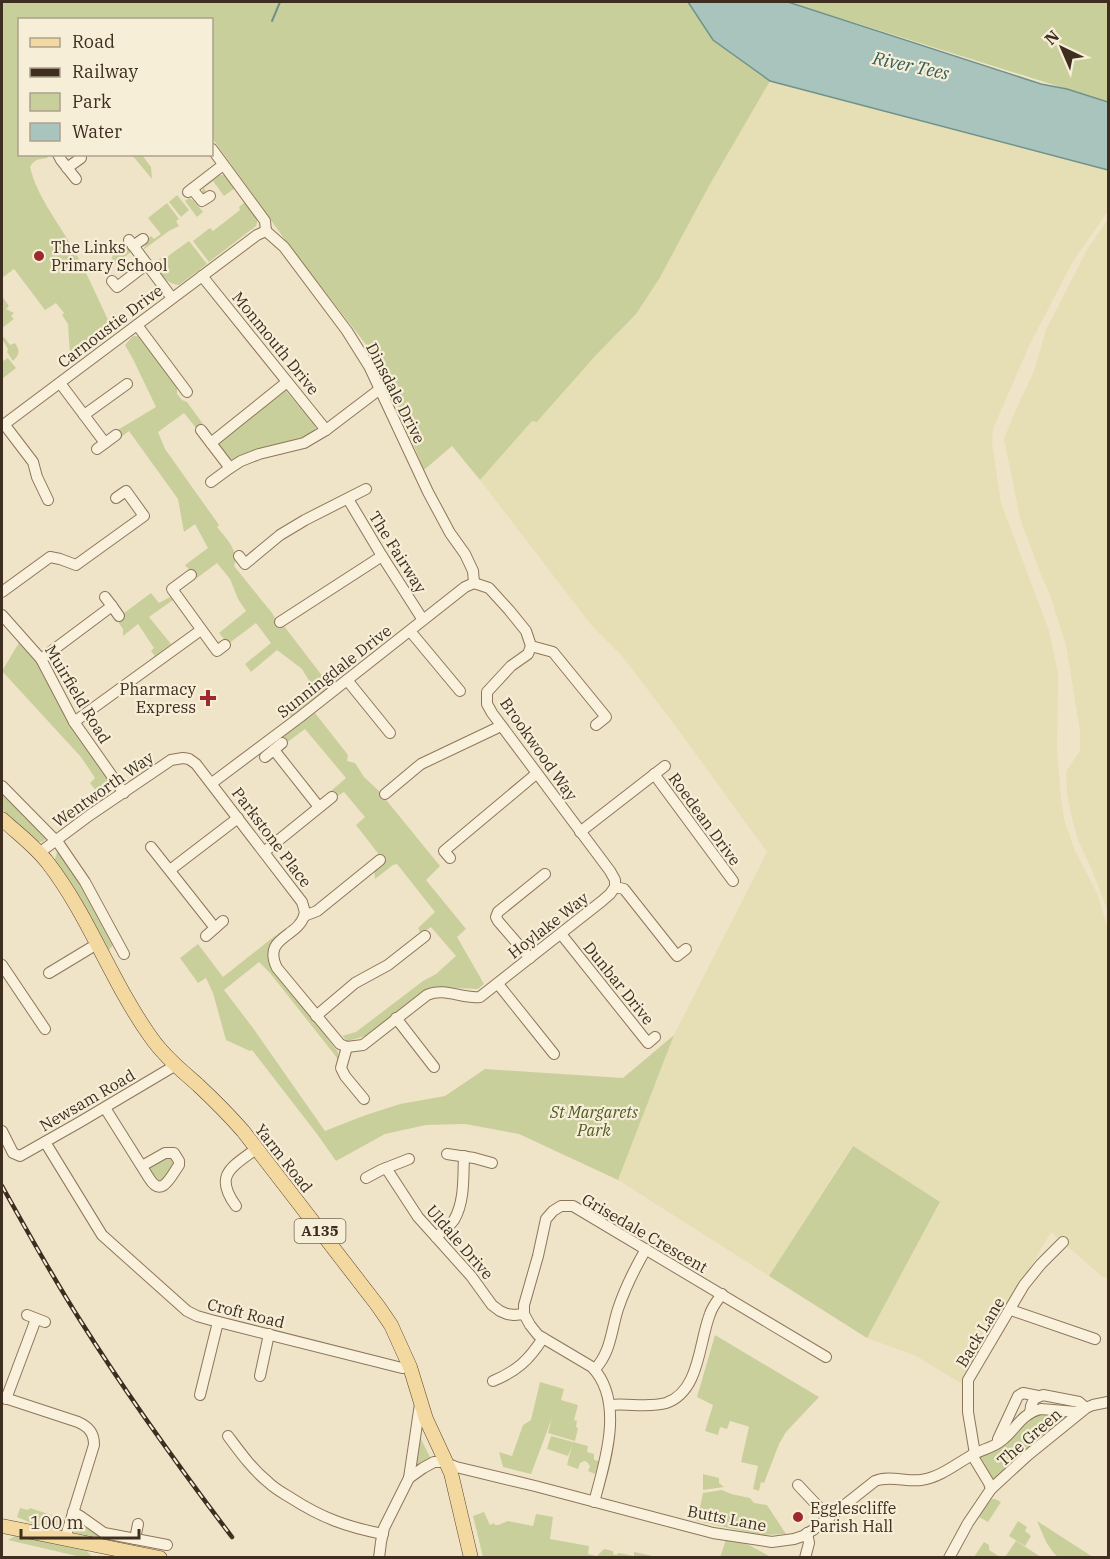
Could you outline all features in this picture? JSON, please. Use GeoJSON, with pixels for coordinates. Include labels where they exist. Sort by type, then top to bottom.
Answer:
{"type":"FeatureCollection","features":[{"type":"Feature","properties":{"kind":"main road","name":"Yarm Road"},"geometry":{"type":"LineString","coordinates":[[2,819],[39,853],[67,889],[141,1023],[155,1043],[229,1115],[384,1314],[410,1367],[420,1404],[447,1464],[471,1557]]}},
{"type":"Feature","properties":{"kind":"main road"},"geometry":{"type":"LineString","coordinates":[[2,1526],[65,1539],[105,1552],[163,1551]]}},
{"type":"Feature","properties":{"kind":"street"},"geometry":{"type":"LineString","coordinates":[[213,150],[265,220],[266,231]]}},
{"type":"Feature","properties":{"kind":"street"},"geometry":{"type":"LineString","coordinates":[[59,156],[76,179]]}},
{"type":"Feature","properties":{"kind":"street"},"geometry":{"type":"LineString","coordinates":[[67,168],[81,158]]}},
{"type":"Feature","properties":{"kind":"street"},"geometry":{"type":"LineString","coordinates":[[210,196],[202,201],[190,190],[223,165]]}},
{"type":"Feature","properties":{"kind":"street","name":"Carnoustie Drive"},"geometry":{"type":"LineString","coordinates":[[3,425],[257,235],[266,231]]}},
{"type":"Feature","properties":{"kind":"street","name":"Dinsdale Drive"},"geometry":{"type":"LineString","coordinates":[[266,231],[284,247],[347,331],[369,366],[434,502],[450,533],[465,554],[473,571],[474,583]]}},
{"type":"Feature","properties":{"kind":"street"},"geometry":{"type":"LineString","coordinates":[[143,239],[131,243],[172,298]]}},
{"type":"Feature","properties":{"kind":"street"},"geometry":{"type":"LineString","coordinates":[[112,280],[117,287],[147,264]]}},
{"type":"Feature","properties":{"kind":"street","name":"Monmouth Drive"},"geometry":{"type":"LineString","coordinates":[[202,276],[326,430]]}},
{"type":"Feature","properties":{"kind":"street"},"geometry":{"type":"LineString","coordinates":[[137,325],[188,392]]}},
{"type":"Feature","properties":{"kind":"street"},"geometry":{"type":"LineString","coordinates":[[211,443],[287,381]]}},
{"type":"Feature","properties":{"kind":"street"},"geometry":{"type":"LineString","coordinates":[[60,383],[84,416],[101,446],[116,435]]}},
{"type":"Feature","properties":{"kind":"street"},"geometry":{"type":"LineString","coordinates":[[84,416],[127,384]]}},
{"type":"Feature","properties":{"kind":"street"},"geometry":{"type":"LineString","coordinates":[[210,482],[230,468],[260,453],[304,443],[326,430],[380,389]]}},
{"type":"Feature","properties":{"kind":"street"},"geometry":{"type":"LineString","coordinates":[[3,425],[33,462],[47,500]]}},
{"type":"Feature","properties":{"kind":"street"},"geometry":{"type":"LineString","coordinates":[[201,430],[230,468]]}},
{"type":"Feature","properties":{"kind":"street"},"geometry":{"type":"LineString","coordinates":[[239,556],[245,564],[280,536],[305,520],[366,489]]}},
{"type":"Feature","properties":{"kind":"street"},"geometry":{"type":"LineString","coordinates":[[2,592],[50,557],[76,565],[144,516],[126,491],[116,498]]}},
{"type":"Feature","properties":{"kind":"street","name":"The Fairway"},"geometry":{"type":"LineString","coordinates":[[348,499],[423,620]]}},
{"type":"Feature","properties":{"kind":"street"},"geometry":{"type":"LineString","coordinates":[[48,548],[55,557]]}},
{"type":"Feature","properties":{"kind":"street"},"geometry":{"type":"LineString","coordinates":[[288,621],[382,556]]}},
{"type":"Feature","properties":{"kind":"street"},"geometry":{"type":"LineString","coordinates":[[192,574],[172,589],[217,651],[225,645]]}},
{"type":"Feature","properties":{"kind":"street"},"geometry":{"type":"LineString","coordinates":[[474,583],[489,588],[509,610],[526,631],[531,646],[553,652],[606,717],[596,725]]}},
{"type":"Feature","properties":{"kind":"street","name":"Sunningdale Drive"},"geometry":{"type":"LineString","coordinates":[[212,783],[465,587],[474,583]]}},
{"type":"Feature","properties":{"kind":"street"},"geometry":{"type":"LineString","coordinates":[[40,659],[108,602],[119,616]]}},
{"type":"Feature","properties":{"kind":"street","name":"Muirfield Road"},"geometry":{"type":"LineString","coordinates":[[2,615],[40,659],[74,722],[124,793]]}},
{"type":"Feature","properties":{"kind":"street"},"geometry":{"type":"LineString","coordinates":[[74,722],[201,630]]}},
{"type":"Feature","properties":{"kind":"street"},"geometry":{"type":"LineString","coordinates":[[410,631],[460,691]]}},
{"type":"Feature","properties":{"kind":"street","name":"Brookwood Way"},"geometry":{"type":"LineString","coordinates":[[531,646],[528,654],[511,666],[487,692],[487,704],[536,774],[610,871],[615,880],[615,887]]}},
{"type":"Feature","properties":{"kind":"street"},"geometry":{"type":"LineString","coordinates":[[347,680],[390,733]]}},
{"type":"Feature","properties":{"kind":"street"},"geometry":{"type":"LineString","coordinates":[[385,794],[421,764],[501,726]]}},
{"type":"Feature","properties":{"kind":"street"},"geometry":{"type":"LineString","coordinates":[[274,750],[320,807]]}},
{"type":"Feature","properties":{"kind":"street","name":"Wentworth Way"},"geometry":{"type":"LineString","coordinates":[[39,853],[171,760],[179,757],[187,758],[194,762],[212,783]]}},
{"type":"Feature","properties":{"kind":"street","name":"Roedean Drive"},"geometry":{"type":"LineString","coordinates":[[580,832],[665,766]]}},
{"type":"Feature","properties":{"kind":"street"},"geometry":{"type":"LineString","coordinates":[[450,858],[444,850],[536,774]]}},
{"type":"Feature","properties":{"kind":"street","name":"Roedean Drive"},"geometry":{"type":"LineString","coordinates":[[654,774],[726,878]]}},
{"type":"Feature","properties":{"kind":"street","name":"Parkstone Place"},"geometry":{"type":"LineString","coordinates":[[212,783],[302,902],[304,913]]}},
{"type":"Feature","properties":{"kind":"street"},"geometry":{"type":"LineString","coordinates":[[2,786],[56,840],[86,882],[119,950]]}},
{"type":"Feature","properties":{"kind":"street"},"geometry":{"type":"LineString","coordinates":[[264,852],[332,797]]}},
{"type":"Feature","properties":{"kind":"street"},"geometry":{"type":"LineString","coordinates":[[170,870],[238,818]]}},
{"type":"Feature","properties":{"kind":"street"},"geometry":{"type":"LineString","coordinates":[[151,847],[219,925],[206,936]]}},
{"type":"Feature","properties":{"kind":"street"},"geometry":{"type":"LineString","coordinates":[[380,860],[317,911],[304,913],[299,925],[279,940],[274,950],[273,960],[277,968],[340,1044],[347,1047],[363,1045],[434,991],[471,998],[480,997],[498,984],[543,1047],[554,1054]]}},
{"type":"Feature","properties":{"kind":"street"},"geometry":{"type":"LineString","coordinates":[[530,958],[494,918],[498,912],[536,887],[545,874]]}},
{"type":"Feature","properties":{"kind":"street"},"geometry":{"type":"LineString","coordinates":[[615,887],[624,889],[677,956],[686,949]]}},
{"type":"Feature","properties":{"kind":"street","name":"Hoylake Way"},"geometry":{"type":"LineString","coordinates":[[498,984],[610,894],[615,887]]}},
{"type":"Feature","properties":{"kind":"street","name":"Dunbar Drive"},"geometry":{"type":"LineString","coordinates":[[561,934],[648,1043],[655,1037]]}},
{"type":"Feature","properties":{"kind":"street"},"geometry":{"type":"LineString","coordinates":[[316,1016],[355,983],[388,965],[424,936]]}},
{"type":"Feature","properties":{"kind":"street"},"geometry":{"type":"LineString","coordinates":[[49,973],[97,944]]}},
{"type":"Feature","properties":{"kind":"street"},"geometry":{"type":"LineString","coordinates":[[2,965],[45,1029]]}},
{"type":"Feature","properties":{"kind":"street"},"geometry":{"type":"LineString","coordinates":[[396,1018],[434,1067]]}},
{"type":"Feature","properties":{"kind":"street"},"geometry":{"type":"LineString","coordinates":[[347,1047],[341,1068],[363,1099]]}},
{"type":"Feature","properties":{"kind":"street","name":"Newsam Road"},"geometry":{"type":"LineString","coordinates":[[2,1131],[13,1153],[20,1156],[176,1065]]}},
{"type":"Feature","properties":{"kind":"street"},"geometry":{"type":"LineString","coordinates":[[105,1107],[142,1166]]}},
{"type":"Feature","properties":{"kind":"street","name":"Croft Road"},"geometry":{"type":"LineString","coordinates":[[45,1142],[108,1242],[185,1310],[196,1316],[269,1335],[402,1368],[410,1367]]}},
{"type":"Feature","properties":{"kind":"street"},"geometry":{"type":"LineString","coordinates":[[236,1206],[228,1193],[226,1177],[236,1164],[256,1149]]}},
{"type":"Feature","properties":{"kind":"street"},"geometry":{"type":"LineString","coordinates":[[447,1154],[492,1163]]}},
{"type":"Feature","properties":{"kind":"street"},"geometry":{"type":"LineString","coordinates":[[436,1237],[452,1222],[458,1208],[464,1156]]}},
{"type":"Feature","properties":{"kind":"street"},"geometry":{"type":"LineString","coordinates":[[366,1178],[409,1159]]}},
{"type":"Feature","properties":{"kind":"street","name":"Uldale Drive"},"geometry":{"type":"LineString","coordinates":[[386,1168],[410,1207],[471,1276],[495,1308],[507,1314],[524,1314]]}},
{"type":"Feature","properties":{"kind":"street","name":"Grisedale Crescent"},"geometry":{"type":"LineString","coordinates":[[524,1314],[524,1305],[546,1219],[552,1211],[561,1206],[573,1206],[826,1357]]}},
{"type":"Feature","properties":{"kind":"street","name":"Back Lane"},"geometry":{"type":"LineString","coordinates":[[973,1455],[968,1412],[968,1380],[1024,1285],[1063,1242]]}},
{"type":"Feature","properties":{"kind":"street"},"geometry":{"type":"LineString","coordinates":[[595,1369],[605,1356],[622,1297],[646,1249]]}},
{"type":"Feature","properties":{"kind":"street"},"geometry":{"type":"LineString","coordinates":[[610,1405],[662,1404],[669,1402],[683,1391],[696,1368],[711,1312],[722,1294]]}},
{"type":"Feature","properties":{"kind":"street"},"geometry":{"type":"LineString","coordinates":[[1011,1310],[1095,1339]]}},
{"type":"Feature","properties":{"kind":"street"},"geometry":{"type":"LineString","coordinates":[[524,1314],[530,1325],[543,1338],[582,1359],[595,1369],[606,1389],[610,1405],[609,1434],[594,1502]]}},
{"type":"Feature","properties":{"kind":"street"},"geometry":{"type":"LineString","coordinates":[[36,1319],[4,1398],[78,1422],[92,1432],[94,1445],[65,1539]]}},
{"type":"Feature","properties":{"kind":"street"},"geometry":{"type":"LineString","coordinates":[[200,1395],[218,1322]]}},
{"type":"Feature","properties":{"kind":"street"},"geometry":{"type":"LineString","coordinates":[[260,1376],[269,1335]]}},
{"type":"Feature","properties":{"kind":"street"},"geometry":{"type":"LineString","coordinates":[[493,1381],[521,1366],[543,1338]]}},
{"type":"Feature","properties":{"kind":"street","name":"The Green"},"geometry":{"type":"LineString","coordinates":[[950,1557],[968,1523],[991,1489],[1028,1455],[1086,1408],[1079,1402],[1043,1395],[1021,1394],[1016,1399],[1004,1430],[995,1445]]}},
{"type":"Feature","properties":{"kind":"street"},"geometry":{"type":"LineString","coordinates":[[1030,1413],[1032,1403],[1038,1396]]}},
{"type":"Feature","properties":{"kind":"street"},"geometry":{"type":"LineString","coordinates":[[1030,1413],[1041,1409],[1076,1412],[1097,1403],[1108,1402]]}},
{"type":"Feature","properties":{"kind":"street"},"geometry":{"type":"LineString","coordinates":[[379,1557],[383,1534],[409,1478],[420,1404]]}},
{"type":"Feature","properties":{"kind":"street","name":"Butts Lane"},"geometry":{"type":"LineString","coordinates":[[447,1464],[713,1533],[772,1542],[784,1541],[807,1533],[875,1481],[924,1480],[948,1470],[995,1445],[1030,1413]]}},
{"type":"Feature","properties":{"kind":"street"},"geometry":{"type":"LineString","coordinates":[[228,1436],[263,1478],[297,1502],[338,1523],[383,1534]]}},
{"type":"Feature","properties":{"kind":"street"},"geometry":{"type":"LineString","coordinates":[[973,1455],[991,1489]]}},
{"type":"Feature","properties":{"kind":"street"},"geometry":{"type":"LineString","coordinates":[[409,1478],[431,1463],[447,1464]]}},
{"type":"Feature","properties":{"kind":"street"},"geometry":{"type":"LineString","coordinates":[[798,1485],[829,1518]]}},
{"type":"Feature","properties":{"kind":"street"},"geometry":{"type":"LineString","coordinates":[[73,1512],[104,1533],[135,1539],[163,1551]]}},
{"type":"Feature","properties":{"kind":"street"},"geometry":{"type":"LineString","coordinates":[[135,1539],[138,1524]]}},
{"type":"Feature","properties":{"kind":"street"},"geometry":{"type":"LineString","coordinates":[[805,1557],[808,1543],[807,1533]]}},
{"type":"Feature","properties":{"kind":"shaded area"},"geometry":{"type":"Polygon","coordinates":[[[770,81],[1108,170],[1108,211],[1072,263],[1029,346],[993,429],[992,443],[1001,503],[1048,628],[1058,674],[1057,750],[1064,819],[1075,851],[1097,893],[1108,929],[1108,1278],[1103,1277],[1051,1232],[962,1384],[916,1356],[867,1338],[940,1203],[852,1146],[769,1276],[618,1180],[674,1035],[767,852],[622,656],[592,626],[480,480],[651,286],[770,81]]]}},
{"type":"Feature","properties":{"kind":"shaded area"},"geometry":{"type":"Polygon","coordinates":[[[1108,219],[1108,912],[1078,840],[1067,794],[1066,771],[1080,751],[1080,731],[1066,645],[1049,592],[1020,518],[1004,439],[1034,371],[1046,330],[1088,248],[1108,219]]]}},
{"type":"Feature","properties":{"kind":"green space"},"geometry":{"type":"Polygon","coordinates":[[[2,2],[688,2],[713,40],[770,81],[709,186],[659,279],[636,314],[537,422],[532,421],[480,480],[452,446],[424,470],[378,360],[288,244],[213,139],[213,18],[18,18],[18,156],[48,156],[39,159],[30,167],[33,178],[42,198],[81,263],[108,320],[89,350],[84,354],[70,356],[68,324],[62,315],[64,313],[56,303],[45,310],[14,269],[2,278],[2,2]]]}},
{"type":"Feature","properties":{"kind":"green space"},"geometry":{"type":"Polygon","coordinates":[[[789,2],[1108,2],[1108,102],[1067,89],[789,2]]]}},
{"type":"Feature","properties":{"kind":"green space"},"geometry":{"type":"Polygon","coordinates":[[[133,156],[143,156],[151,167],[152,179],[133,156]]]}},
{"type":"Feature","properties":{"kind":"green space"},"geometry":{"type":"Polygon","coordinates":[[[218,175],[224,175],[235,188],[224,196],[213,181],[204,188],[207,193],[205,195],[202,192],[203,187],[218,175]]]}},
{"type":"Feature","properties":{"kind":"green space"},"geometry":{"type":"Polygon","coordinates":[[[177,195],[189,210],[181,217],[169,202],[177,195]]]}},
{"type":"Feature","properties":{"kind":"green space"},"geometry":{"type":"Polygon","coordinates":[[[189,198],[203,212],[197,217],[185,201],[189,198]]]}},
{"type":"Feature","properties":{"kind":"green space"},"geometry":{"type":"Polygon","coordinates":[[[246,201],[256,216],[256,226],[209,262],[193,241],[210,228],[213,231],[240,210],[239,207],[246,201]]]}},
{"type":"Feature","properties":{"kind":"green space"},"geometry":{"type":"Polygon","coordinates":[[[167,203],[179,219],[176,221],[179,226],[143,250],[145,241],[151,236],[154,239],[161,234],[148,218],[167,203]]]}},
{"type":"Feature","properties":{"kind":"green space"},"geometry":{"type":"Polygon","coordinates":[[[189,241],[207,264],[179,285],[171,283],[164,278],[154,264],[189,241]]]}},
{"type":"Feature","properties":{"kind":"green space"},"geometry":{"type":"Polygon","coordinates":[[[127,246],[131,252],[114,265],[111,261],[113,254],[127,246]]]}},
{"type":"Feature","properties":{"kind":"green space"},"geometry":{"type":"Polygon","coordinates":[[[2,296],[9,306],[6,309],[14,313],[11,316],[14,319],[2,328],[2,296]]]}},
{"type":"Feature","properties":{"kind":"green space"},"geometry":{"type":"Polygon","coordinates":[[[133,336],[142,338],[177,388],[177,394],[187,402],[203,424],[197,429],[184,413],[158,432],[165,449],[234,550],[234,566],[330,686],[293,717],[277,712],[311,684],[302,669],[277,650],[251,672],[245,664],[271,643],[256,623],[228,644],[219,633],[246,611],[230,579],[217,563],[197,578],[185,565],[208,548],[195,524],[184,532],[178,499],[129,431],[120,438],[116,431],[156,407],[125,345],[133,336]]]}},
{"type":"Feature","properties":{"kind":"green space"},"geometry":{"type":"Polygon","coordinates":[[[4,337],[10,345],[15,343],[18,348],[18,354],[13,361],[2,339],[4,337]]]}},
{"type":"Feature","properties":{"kind":"green space"},"geometry":{"type":"Polygon","coordinates":[[[8,358],[16,368],[2,379],[2,360],[8,358]]]}},
{"type":"Feature","properties":{"kind":"green space"},"geometry":{"type":"Polygon","coordinates":[[[285,390],[316,426],[315,432],[234,460],[228,459],[219,447],[220,438],[285,390]]]}},
{"type":"Feature","properties":{"kind":"green space"},"geometry":{"type":"Polygon","coordinates":[[[151,593],[159,603],[170,597],[173,600],[149,617],[171,644],[155,656],[151,651],[154,648],[138,624],[123,636],[123,629],[116,619],[151,593]]]}},
{"type":"Feature","properties":{"kind":"green space"},"geometry":{"type":"Polygon","coordinates":[[[20,641],[44,671],[110,782],[110,792],[102,798],[90,783],[95,778],[81,757],[2,671],[20,641]]]}},
{"type":"Feature","properties":{"kind":"green space"},"geometry":{"type":"Polygon","coordinates":[[[315,713],[348,755],[347,761],[355,763],[364,777],[378,790],[440,866],[426,880],[466,929],[457,937],[484,984],[478,989],[432,987],[365,1036],[348,1041],[342,1036],[356,1032],[423,981],[436,974],[456,956],[431,927],[420,932],[418,928],[435,912],[397,864],[375,879],[374,870],[384,861],[356,825],[365,817],[344,792],[336,797],[331,791],[346,778],[305,729],[285,744],[281,738],[315,713]]]}},
{"type":"Feature","properties":{"kind":"green space"},"geometry":{"type":"Polygon","coordinates":[[[2,791],[46,835],[46,839],[42,842],[37,841],[2,809],[2,791]]]}},
{"type":"Feature","properties":{"kind":"green space"},"geometry":{"type":"Polygon","coordinates":[[[57,852],[70,866],[114,944],[109,950],[78,896],[54,862],[57,852]]]}},
{"type":"Feature","properties":{"kind":"green space","name":"St Margarets Park"},"geometry":{"type":"Polygon","coordinates":[[[276,935],[270,950],[270,964],[338,1052],[338,1060],[259,962],[224,990],[325,1131],[400,1104],[445,1096],[485,1069],[623,1078],[674,1035],[618,1180],[519,1134],[465,1124],[426,1125],[385,1134],[336,1161],[252,1050],[226,1040],[213,993],[206,978],[198,983],[180,958],[198,944],[223,977],[276,935]]]}},
{"type":"Feature","properties":{"kind":"green space"},"geometry":{"type":"Polygon","coordinates":[[[853,1146],[940,1202],[867,1338],[769,1276],[853,1146]]]}},
{"type":"Feature","properties":{"kind":"green space"},"geometry":{"type":"Polygon","coordinates":[[[173,1157],[176,1163],[161,1183],[149,1172],[149,1167],[161,1158],[173,1157]]]}},
{"type":"Feature","properties":{"kind":"green space"},"geometry":{"type":"Polygon","coordinates":[[[715,1335],[819,1397],[786,1432],[764,1483],[761,1482],[759,1491],[753,1489],[758,1466],[741,1462],[749,1427],[730,1421],[727,1429],[720,1427],[718,1435],[705,1431],[713,1405],[697,1397],[715,1335]]]}},
{"type":"Feature","properties":{"kind":"green space"},"geometry":{"type":"Polygon","coordinates":[[[540,1382],[564,1389],[561,1400],[578,1405],[574,1420],[577,1421],[576,1427],[578,1428],[575,1441],[548,1433],[552,1418],[531,1474],[503,1467],[499,1452],[512,1456],[523,1425],[531,1420],[540,1382]]]}},
{"type":"Feature","properties":{"kind":"green space"},"geometry":{"type":"Polygon","coordinates":[[[1042,1412],[1067,1417],[994,1482],[978,1457],[1024,1420],[1042,1412]]]}},
{"type":"Feature","properties":{"kind":"green space"},"geometry":{"type":"Polygon","coordinates":[[[419,1435],[431,1459],[415,1467],[419,1435]]]}},
{"type":"Feature","properties":{"kind":"green space"},"geometry":{"type":"Polygon","coordinates":[[[551,1436],[588,1446],[587,1452],[594,1454],[594,1460],[599,1461],[595,1474],[588,1471],[590,1466],[584,1461],[580,1463],[578,1469],[567,1465],[572,1445],[568,1456],[547,1449],[551,1436]]]}},
{"type":"Feature","properties":{"kind":"green space"},"geometry":{"type":"Polygon","coordinates":[[[703,1474],[719,1478],[719,1483],[724,1487],[703,1490],[703,1474]]]}},
{"type":"Feature","properties":{"kind":"green space"},"geometry":{"type":"Polygon","coordinates":[[[722,1490],[750,1498],[754,1503],[767,1505],[786,1534],[761,1535],[697,1521],[703,1493],[722,1490]]]}},
{"type":"Feature","properties":{"kind":"green space"},"geometry":{"type":"Polygon","coordinates":[[[992,1499],[1001,1502],[988,1522],[979,1517],[992,1499]]]}},
{"type":"Feature","properties":{"kind":"green space"},"geometry":{"type":"Polygon","coordinates":[[[20,1508],[28,1510],[30,1508],[64,1519],[62,1526],[46,1528],[27,1522],[17,1517],[20,1508]]]}},
{"type":"Feature","properties":{"kind":"green space"},"geometry":{"type":"Polygon","coordinates":[[[484,1512],[490,1525],[508,1521],[533,1526],[536,1514],[553,1517],[550,1539],[589,1546],[588,1554],[597,1556],[604,1549],[613,1551],[616,1555],[619,1553],[634,1556],[634,1552],[657,1557],[483,1557],[473,1516],[484,1512]]]}},
{"type":"Feature","properties":{"kind":"green space"},"geometry":{"type":"Polygon","coordinates":[[[75,1519],[165,1547],[165,1550],[75,1533],[73,1525],[75,1519]]]}},
{"type":"Feature","properties":{"kind":"green space"},"geometry":{"type":"Polygon","coordinates":[[[1018,1521],[1027,1527],[1025,1531],[1031,1536],[1025,1546],[1009,1536],[1018,1521]]]}},
{"type":"Feature","properties":{"kind":"green space"},"geometry":{"type":"Polygon","coordinates":[[[1037,1521],[1093,1557],[1058,1557],[1048,1545],[1037,1521]]]}},
{"type":"Feature","properties":{"kind":"green space"},"geometry":{"type":"Polygon","coordinates":[[[15,1536],[87,1551],[92,1557],[81,1557],[8,1540],[15,1536]]]}},
{"type":"Feature","properties":{"kind":"green space"},"geometry":{"type":"Polygon","coordinates":[[[726,1539],[749,1545],[769,1558],[720,1558],[726,1539]]]}},
{"type":"Feature","properties":{"kind":"green space"},"geometry":{"type":"Polygon","coordinates":[[[1016,1541],[1041,1557],[1005,1557],[1016,1541]]]}},
{"type":"Feature","properties":{"kind":"green space"},"geometry":{"type":"Polygon","coordinates":[[[984,1542],[989,1545],[989,1550],[1000,1557],[974,1557],[984,1542]]]}},
{"type":"Feature","properties":{"kind":"water","name":"River Tees"},"geometry":{"type":"Polygon","coordinates":[[[688,2],[788,2],[1041,84],[1067,89],[1108,102],[1108,170],[770,81],[713,40],[688,2]]]}},
{"type":"Feature","properties":{"kind":"waterway"},"geometry":{"type":"LineString","coordinates":[[272,21],[280,2]]}},
{"type":"Feature","properties":{"kind":"railway"},"geometry":{"type":"LineString","coordinates":[[2,1186],[98,1348],[192,1484],[232,1537]]}},
{"type":"Feature","properties":{"kind":"place","name":"The Links Primary School"},"geometry":{"type":"Point","coordinates":[39,256]}},
{"type":"Feature","properties":{"kind":"place","name":"Pharmacy Express"},"geometry":{"type":"Point","coordinates":[208,698]}},
{"type":"Feature","properties":{"kind":"place","name":"Egglescliffe Parish Hall"},"geometry":{"type":"Point","coordinates":[798,1517]}}]}
